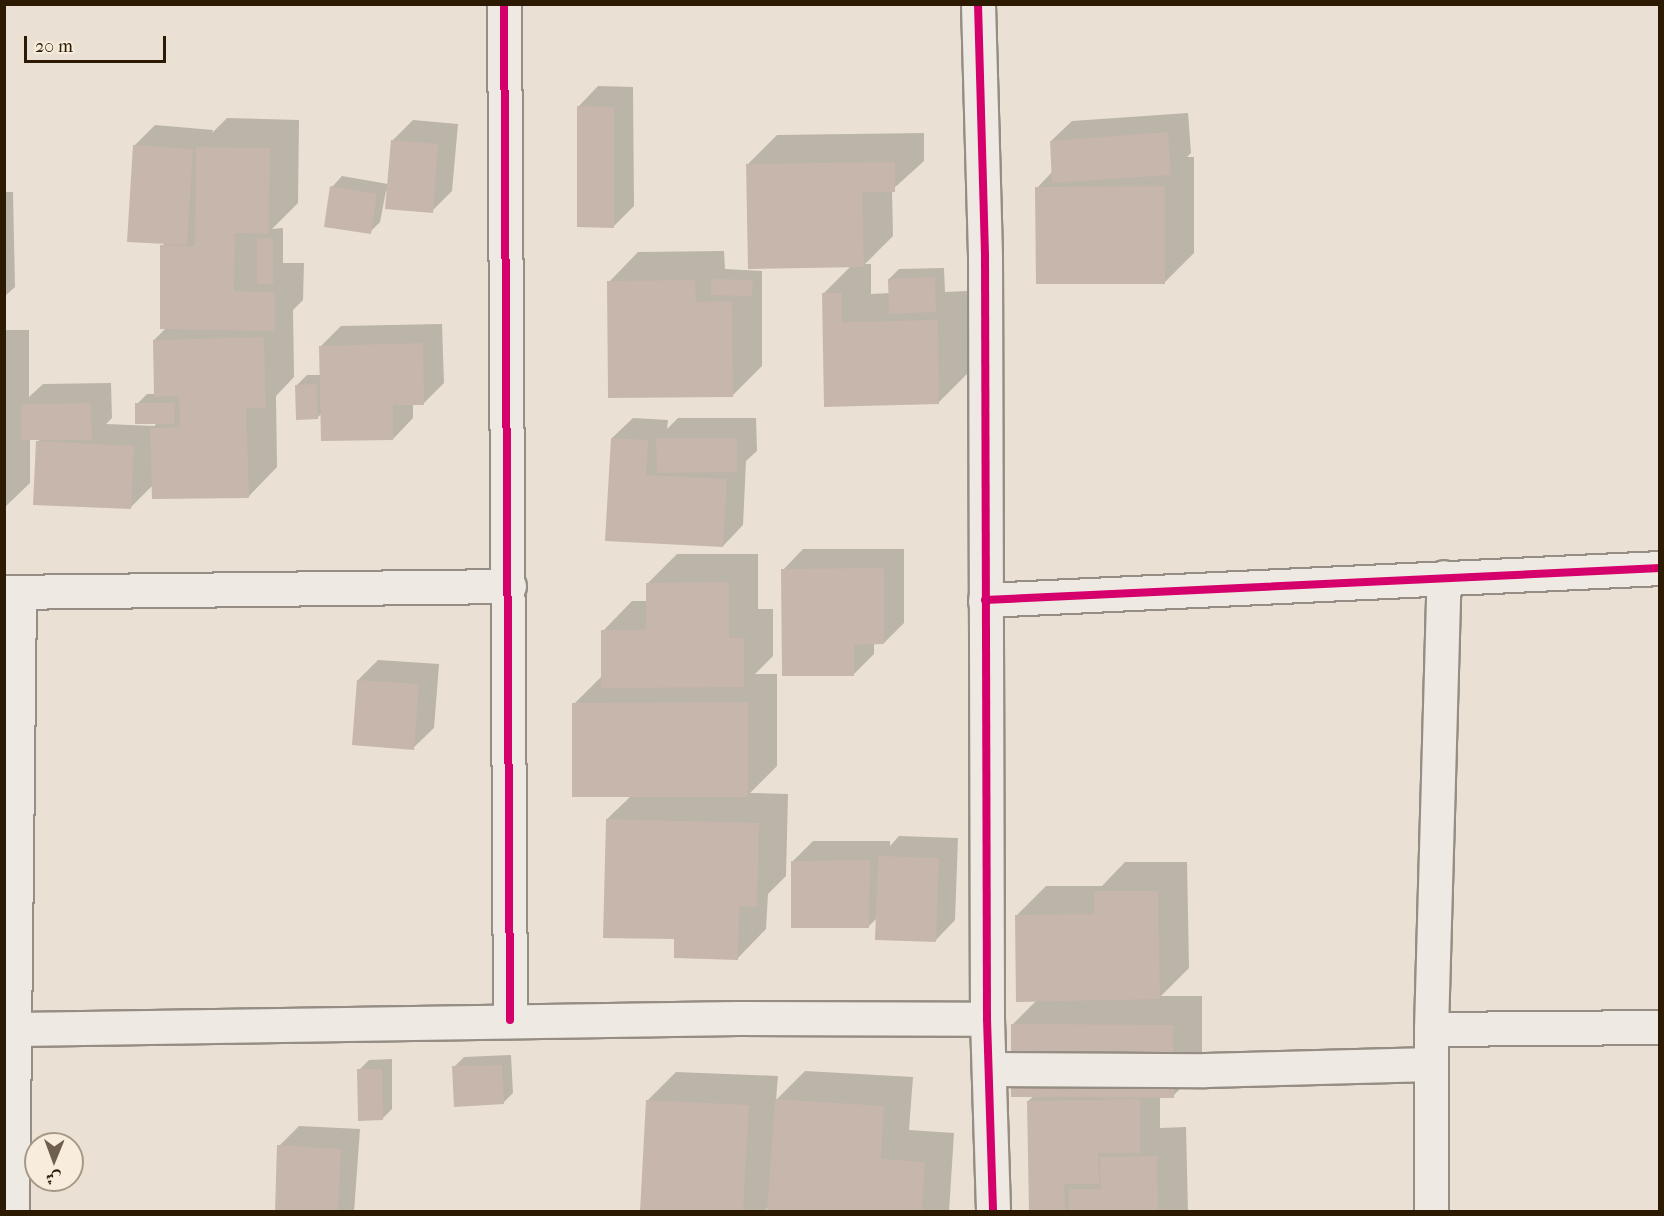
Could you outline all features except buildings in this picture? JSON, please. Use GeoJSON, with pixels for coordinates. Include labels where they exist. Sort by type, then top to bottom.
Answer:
{"type":"FeatureCollection","features":[{"type":"Feature","properties":{"kind":"street"},"geometry":{"type":"LineString","coordinates":[[504,4],[510,1020]]}},
{"type":"Feature","properties":{"kind":"street"},"geometry":{"type":"LineString","coordinates":[[978,4],[985,256],[987,1019],[993,1212]]}},
{"type":"Feature","properties":{"kind":"street"},"geometry":{"type":"LineString","coordinates":[[985,600],[1659,568]]}},
{"type":"Feature","properties":{"kind":"street"},"geometry":{"type":"LineString","coordinates":[[1431,1212],[1431,1029],[1444,577]]}},
{"type":"Feature","properties":{"kind":"street"},"geometry":{"type":"LineString","coordinates":[[12,1212],[17,1029],[12,592],[509,586]]}},
{"type":"Feature","properties":{"kind":"street"},"geometry":{"type":"LineString","coordinates":[[17,1029],[510,1020],[987,1019]]}},
{"type":"Feature","properties":{"kind":"street"},"geometry":{"type":"LineString","coordinates":[[1431,1029],[1659,1027]]}},
{"type":"Feature","properties":{"kind":"street"},"geometry":{"type":"LineString","coordinates":[[989,1069],[1205,1070],[1431,1064]]}},
{"type":"Feature","properties":{"kind":"cycle path"},"geometry":{"type":"LineString","coordinates":[[504,4],[510,1020]]}},
{"type":"Feature","properties":{"kind":"cycle path"},"geometry":{"type":"LineString","coordinates":[[978,4],[985,256],[987,1019],[993,1212]]}},
{"type":"Feature","properties":{"kind":"cycle path"},"geometry":{"type":"LineString","coordinates":[[985,600],[1660,568]]}}]}
